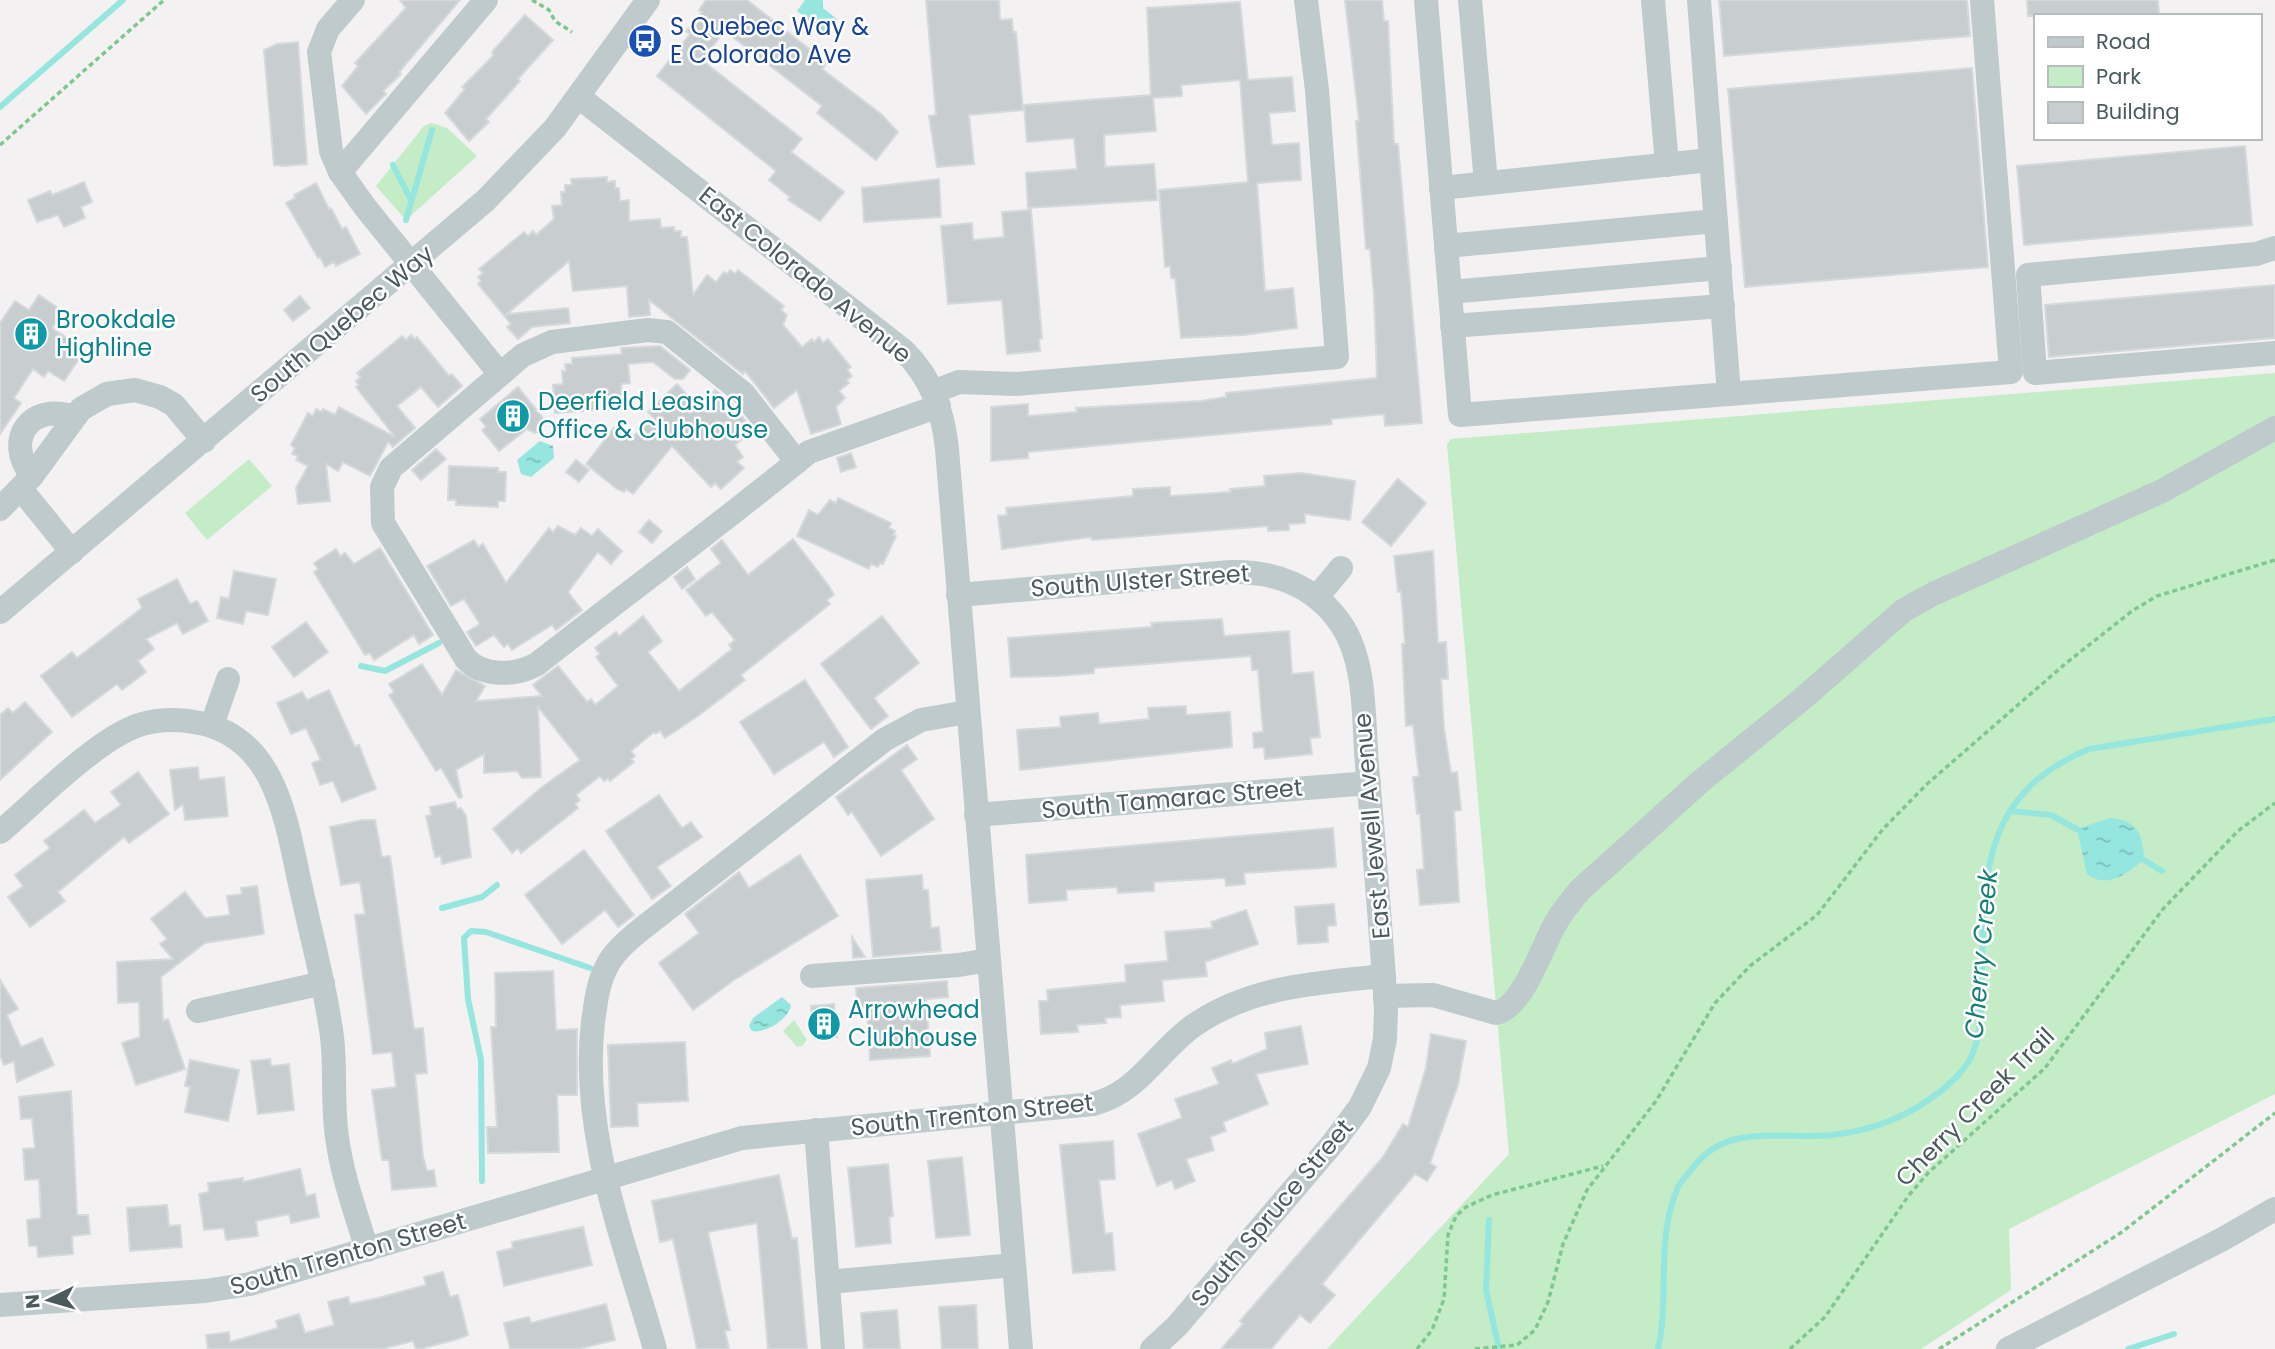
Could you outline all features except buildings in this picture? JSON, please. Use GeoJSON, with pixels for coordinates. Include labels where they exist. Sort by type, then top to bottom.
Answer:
{"type":"FeatureCollection","features":[{"type":"Feature","properties":{"kind":"street"},"geometry":{"type":"LineString","coordinates":[[353,0],[328,29],[320,52],[328,138],[340,172],[500,374]]}},
{"type":"Feature","properties":{"kind":"street"},"geometry":{"type":"LineString","coordinates":[[340,172],[486,0]]}},
{"type":"Feature","properties":{"kind":"street","name":"South Quebec Way"},"geometry":{"type":"LineString","coordinates":[[0,612],[412,266],[518,169],[579,97],[648,0]]}},
{"type":"Feature","properties":{"kind":"street"},"geometry":{"type":"LineString","coordinates":[[797,462],[743,393],[665,331],[605,334],[543,344],[500,374],[397,461],[386,475],[381,494],[383,523],[470,663],[482,670],[514,671],[537,664],[797,462],[824,446],[936,399],[959,382],[1005,384],[1337,357],[1319,104],[1306,0]]}},
{"type":"Feature","properties":{"kind":"street"},"geometry":{"type":"LineString","coordinates":[[1426,0],[1460,415],[2011,372],[1982,0]]}},
{"type":"Feature","properties":{"kind":"street"},"geometry":{"type":"LineString","coordinates":[[1470,0],[1486,183]]}},
{"type":"Feature","properties":{"kind":"street"},"geometry":{"type":"LineString","coordinates":[[1653,0],[1667,165]]}},
{"type":"Feature","properties":{"kind":"street"},"geometry":{"type":"LineString","coordinates":[[1699,0],[1729,394]]}},
{"type":"Feature","properties":{"kind":"street","name":"East Colorado Avenue"},"geometry":{"type":"LineString","coordinates":[[579,97],[892,341],[917,365],[936,399],[947,449],[1021,1349]]}},
{"type":"Feature","properties":{"kind":"street"},"geometry":{"type":"LineString","coordinates":[[1441,188],[1712,160]]}},
{"type":"Feature","properties":{"kind":"street"},"geometry":{"type":"LineString","coordinates":[[1446,246],[1716,221]]}},
{"type":"Feature","properties":{"kind":"street"},"geometry":{"type":"LineString","coordinates":[[2275,248],[2256,254],[2028,275],[2035,373],[2275,353]]}},
{"type":"Feature","properties":{"kind":"street"},"geometry":{"type":"LineString","coordinates":[[1450,292],[1720,268]]}},
{"type":"Feature","properties":{"kind":"street"},"geometry":{"type":"LineString","coordinates":[[1452,326],[1723,306]]}},
{"type":"Feature","properties":{"kind":"street"},"geometry":{"type":"LineString","coordinates":[[0,509],[26,482],[74,417],[86,404],[102,396],[120,391],[139,391],[172,404],[204,441]]}},
{"type":"Feature","properties":{"kind":"street"},"geometry":{"type":"LineString","coordinates":[[72,552],[26,482],[20,450],[26,427],[45,413],[55,411],[74,417]]}},
{"type":"Feature","properties":{"kind":"street","name":"South Trenton Street"},"geometry":{"type":"LineString","coordinates":[[0,1305],[225,1289],[367,1250],[742,1138],[1079,1107],[1112,1098],[1128,1089],[1186,1031],[1246,999],[1282,987],[1385,986],[1433,995],[1496,1013],[1504,1011],[1527,982],[1564,909],[1580,890],[1701,781],[1810,693],[1891,620],[1933,594],[2162,491],[2275,428]]}},
{"type":"Feature","properties":{"kind":"street"},"geometry":{"type":"LineString","coordinates":[[1317,597],[1342,568]]}},
{"type":"Feature","properties":{"kind":"street","name":"South Ulster Street"},"geometry":{"type":"LineString","coordinates":[[958,595],[1245,571],[1286,579],[1317,597]]}},
{"type":"Feature","properties":{"kind":"street","name":"East Jewell Avenue"},"geometry":{"type":"LineString","coordinates":[[1317,597],[1340,623],[1354,651],[1369,783],[1385,986],[1386,1031],[1379,1068]]}},
{"type":"Feature","properties":{"kind":"street"},"geometry":{"type":"LineString","coordinates":[[212,725],[228,679]]}},
{"type":"Feature","properties":{"kind":"street"},"geometry":{"type":"LineString","coordinates":[[655,1349],[606,1179],[596,1131],[592,1086],[593,1028],[599,985],[608,964],[625,943],[895,733],[926,719],[967,712]]}},
{"type":"Feature","properties":{"kind":"street"},"geometry":{"type":"LineString","coordinates":[[0,832],[104,744],[125,730],[161,720],[187,720],[212,725],[228,732],[254,752],[275,787],[323,984],[332,1037],[337,1139],[367,1250]]}},
{"type":"Feature","properties":{"kind":"street","name":"South Tamarac Street"},"geometry":{"type":"LineString","coordinates":[[976,815],[1369,783]]}},
{"type":"Feature","properties":{"kind":"street"},"geometry":{"type":"LineString","coordinates":[[812,976],[959,965],[988,960]]}},
{"type":"Feature","properties":{"kind":"street"},"geometry":{"type":"LineString","coordinates":[[198,1011],[323,984]]}},
{"type":"Feature","properties":{"kind":"street","name":"South Spruce Street"},"geometry":{"type":"LineString","coordinates":[[1152,1349],[1177,1326],[1340,1134],[1365,1098],[1379,1068]]}},
{"type":"Feature","properties":{"kind":"street","name":"South Trenton Street"},"geometry":{"type":"LineString","coordinates":[[816,1130],[833,1349]]}},
{"type":"Feature","properties":{"kind":"street"},"geometry":{"type":"LineString","coordinates":[[2008,1349],[2221,1240],[2275,1209]]}},
{"type":"Feature","properties":{"kind":"street"},"geometry":{"type":"LineString","coordinates":[[828,1282],[1014,1265]]}},
{"type":"Feature","properties":{"kind":"path"},"geometry":{"type":"LineString","coordinates":[[0,145],[164,0]]}},
{"type":"Feature","properties":{"kind":"path"},"geometry":{"type":"LineString","coordinates":[[532,0],[549,10],[555,20],[572,33]]}},
{"type":"Feature","properties":{"kind":"path"},"geometry":{"type":"LineString","coordinates":[[1475,1349],[1517,1345],[1535,1330],[1542,1317],[1574,1215],[1605,1165],[1656,1101],[1715,1003],[1750,966],[1816,915],[1883,829],[1927,784],[2065,664],[2132,611],[2157,596],[2275,559]]}},
{"type":"Feature","properties":{"kind":"path","name":"Cherry Creek Trail"},"geometry":{"type":"LineString","coordinates":[[1790,1349],[1825,1317],[1909,1195],[1928,1173],[2045,1068],[2163,909],[2238,831],[2275,803]]}},
{"type":"Feature","properties":{"kind":"path"},"geometry":{"type":"LineString","coordinates":[[1938,1349],[2122,1232],[2275,1113]]}},
{"type":"Feature","properties":{"kind":"path"},"geometry":{"type":"LineString","coordinates":[[1418,1349],[1439,1317],[1446,1282],[1450,1224],[1466,1207],[1492,1195],[1557,1180],[1605,1165]]}},
{"type":"Feature","properties":{"kind":"green space"},"geometry":{"type":"Polygon","coordinates":[[[432,123],[447,128],[477,156],[406,220],[376,186],[424,126],[432,123]]]}},
{"type":"Feature","properties":{"kind":"green space"},"geometry":{"type":"Polygon","coordinates":[[[2275,373],[2275,1094],[2009,1229],[2011,1290],[1921,1349],[1327,1349],[1509,1154],[1447,444],[1451,439],[2275,373]]]}},
{"type":"Feature","properties":{"kind":"green space"},"geometry":{"type":"Polygon","coordinates":[[[249,459],[272,486],[207,540],[185,513],[249,459]]]}},
{"type":"Feature","properties":{"kind":"green space"},"geometry":{"type":"Polygon","coordinates":[[[794,1020],[807,1040],[802,1046],[797,1047],[783,1031],[794,1020]]]}},
{"type":"Feature","properties":{"kind":"water"},"geometry":{"type":"Polygon","coordinates":[[[805,0],[823,0],[823,8],[837,19],[826,33],[797,11],[805,0]]]}},
{"type":"Feature","properties":{"kind":"water"},"geometry":{"type":"Polygon","coordinates":[[[540,441],[553,446],[554,458],[531,477],[521,474],[517,460],[540,441]]]}},
{"type":"Feature","properties":{"kind":"water"},"geometry":{"type":"Polygon","coordinates":[[[2110,818],[2127,822],[2137,830],[2144,860],[2117,878],[2095,879],[2087,874],[2077,829],[2110,818]]]}},
{"type":"Feature","properties":{"kind":"water"},"geometry":{"type":"Polygon","coordinates":[[[782,997],[791,1005],[786,1015],[770,1028],[752,1031],[749,1026],[753,1018],[782,997]]]}},
{"type":"Feature","properties":{"kind":"waterway"},"geometry":{"type":"LineString","coordinates":[[0,107],[123,0]]}},
{"type":"Feature","properties":{"kind":"waterway"},"geometry":{"type":"LineString","coordinates":[[406,220],[432,130]]}},
{"type":"Feature","properties":{"kind":"waterway"},"geometry":{"type":"LineString","coordinates":[[393,165],[411,200]]}},
{"type":"Feature","properties":{"kind":"waterway"},"geometry":{"type":"LineString","coordinates":[[361,666],[385,671],[439,643]]}},
{"type":"Feature","properties":{"kind":"waterway","name":"Cherry Creek"},"geometry":{"type":"LineString","coordinates":[[1658,1349],[1663,1308],[1665,1247],[1671,1207],[1680,1184],[1708,1152],[1740,1138],[1832,1135],[1859,1131],[1884,1123],[1936,1095],[1968,1063],[1975,1048],[1980,1019],[1984,907],[1988,874],[1995,843],[2007,815],[2026,790],[2053,768],[2089,749],[2275,719]]}},
{"type":"Feature","properties":{"kind":"waterway"},"geometry":{"type":"LineString","coordinates":[[2010,811],[2051,815],[2082,832]]}},
{"type":"Feature","properties":{"kind":"waterway"},"geometry":{"type":"LineString","coordinates":[[2137,856],[2162,871]]}},
{"type":"Feature","properties":{"kind":"waterway"},"geometry":{"type":"LineString","coordinates":[[442,908],[482,897],[497,885]]}},
{"type":"Feature","properties":{"kind":"waterway"},"geometry":{"type":"LineString","coordinates":[[482,1181],[481,1060],[468,999],[464,938],[471,931],[486,932],[590,968]]}},
{"type":"Feature","properties":{"kind":"waterway"},"geometry":{"type":"LineString","coordinates":[[1489,1220],[1486,1290],[1499,1349]]}},
{"type":"Feature","properties":{"kind":"waterway"},"geometry":{"type":"LineString","coordinates":[[2128,1349],[2174,1334]]}},
{"type":"Feature","properties":{"kind":"place","name":"S Quebec Way & E Colorado Ave"},"geometry":{"type":"Point","coordinates":[645,41]}},
{"type":"Feature","properties":{"kind":"place","name":"Brookdale Highline"},"geometry":{"type":"Point","coordinates":[31,334]}},
{"type":"Feature","properties":{"kind":"place","name":"Deerfield Leasing Office & Clubhouse"},"geometry":{"type":"Point","coordinates":[513,416]}},
{"type":"Feature","properties":{"kind":"place","name":"Arrowhead Clubhouse"},"geometry":{"type":"Point","coordinates":[824,1024]}}]}
